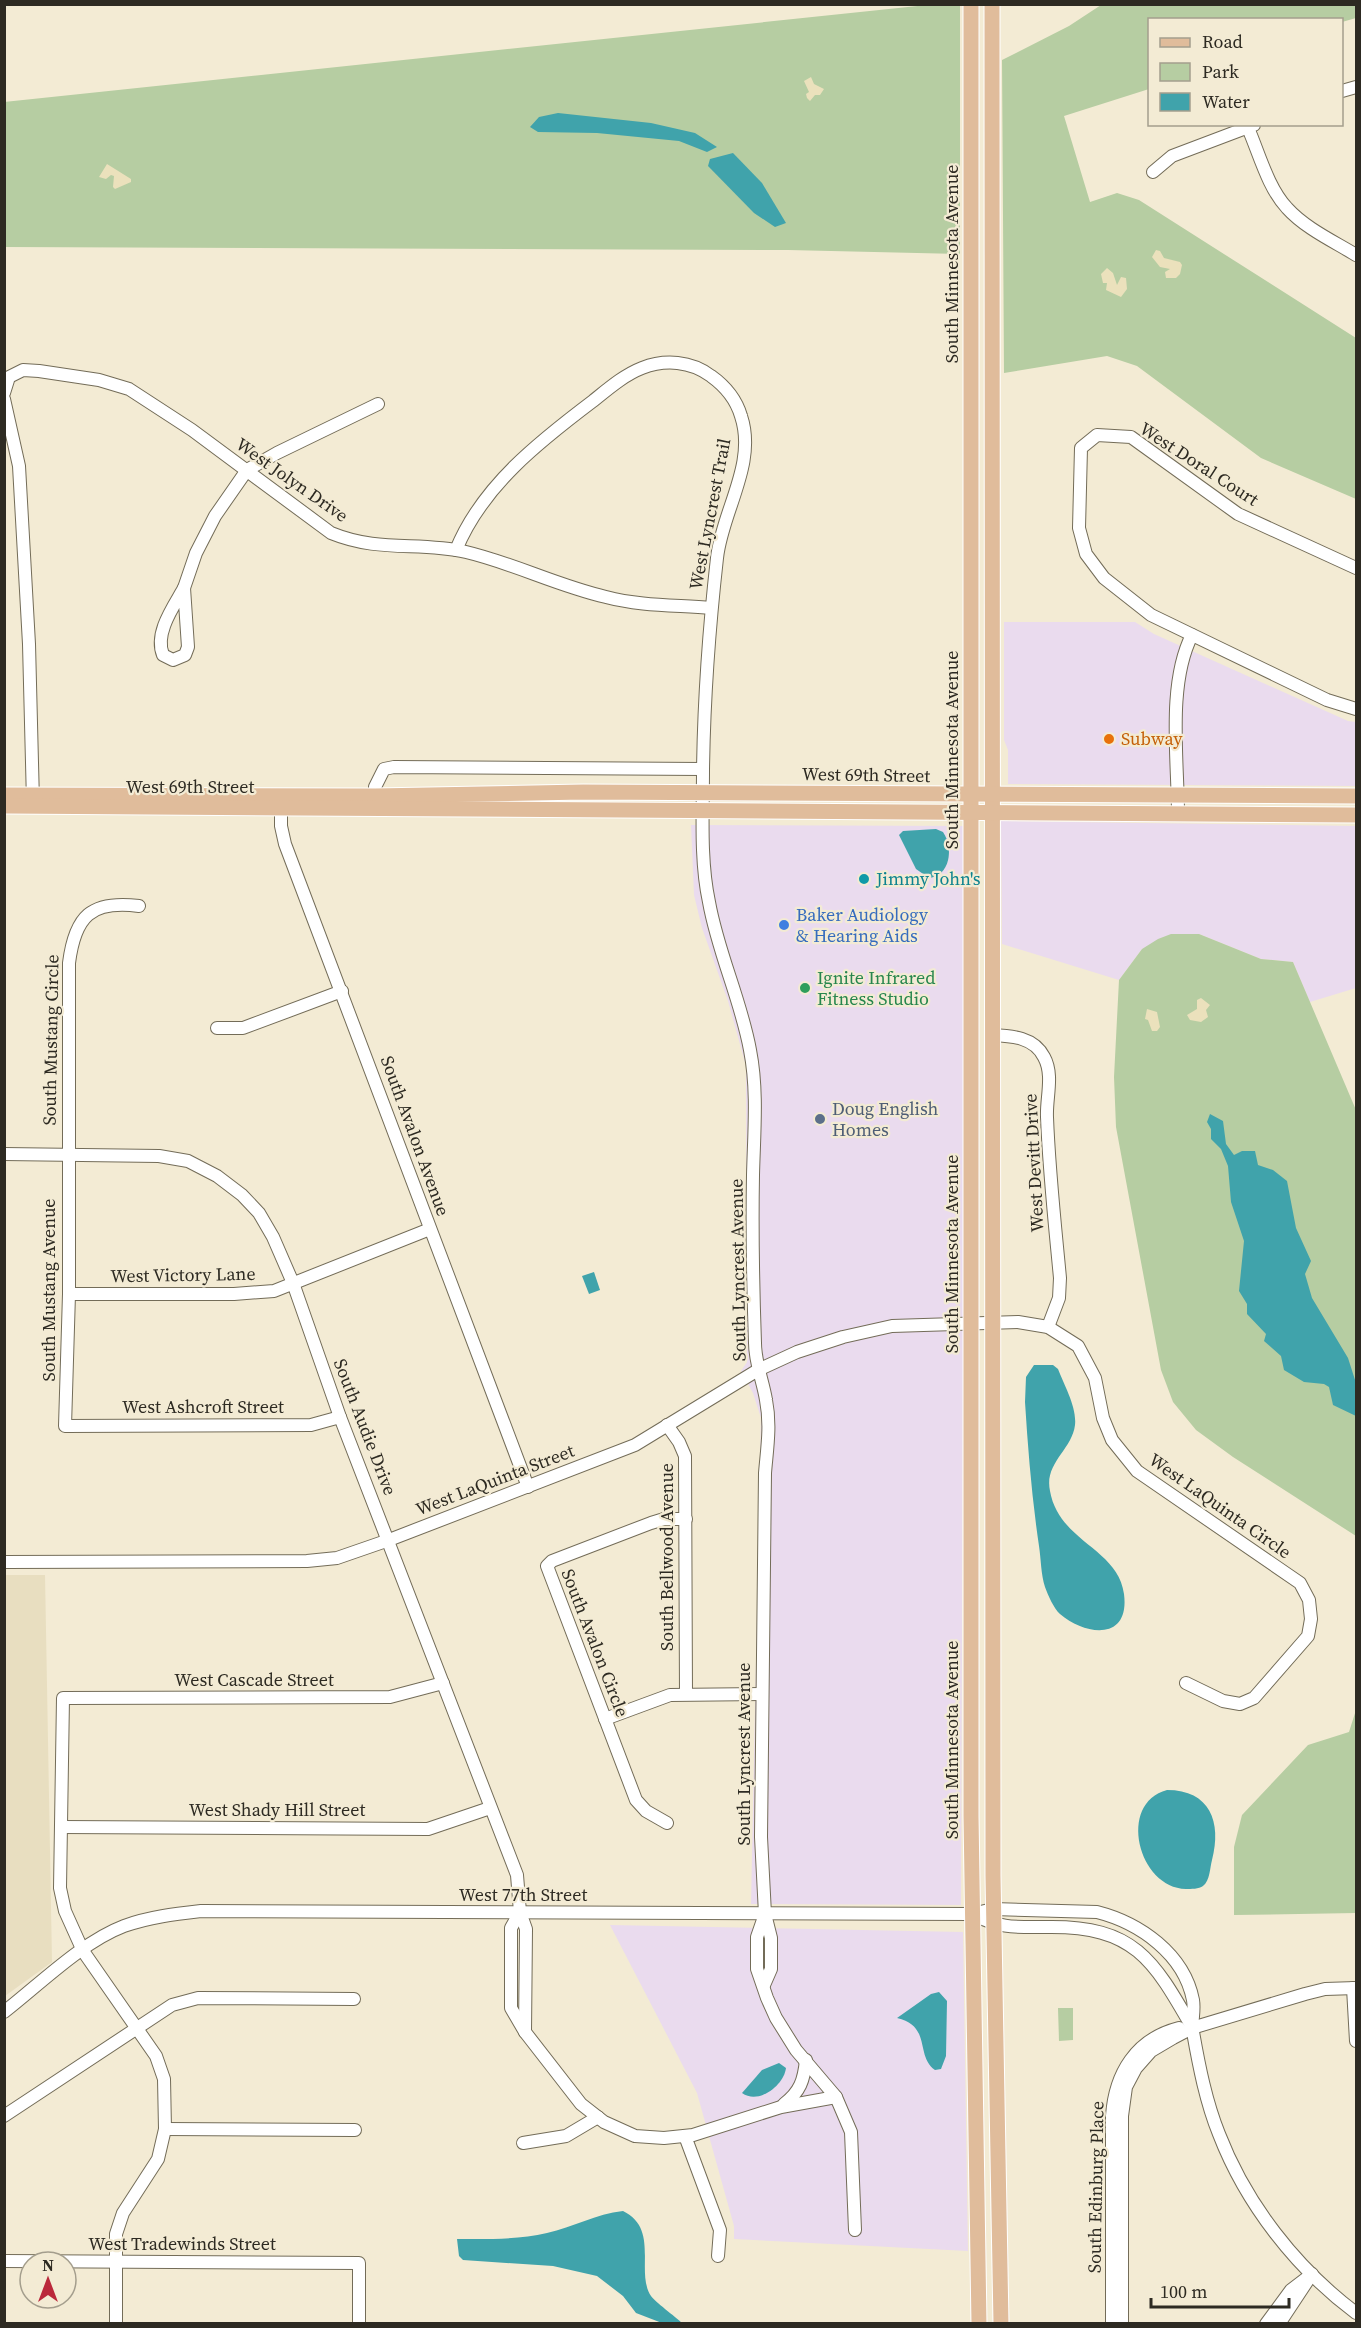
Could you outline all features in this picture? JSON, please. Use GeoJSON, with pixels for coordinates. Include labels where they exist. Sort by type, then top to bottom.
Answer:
{"type":"FeatureCollection","features":[{"type":"Feature","properties":{"kind":"main road","name":"South Minnesota Avenue"},"geometry":{"type":"LineString","coordinates":[[971,4],[972,1914],[980,2324]]}},
{"type":"Feature","properties":{"kind":"main road"},"geometry":{"type":"LineString","coordinates":[[992,4],[993,1909],[1001,2324]]}},
{"type":"Feature","properties":{"kind":"main road","name":"West 69th Street"},"geometry":{"type":"LineString","coordinates":[[375,802],[703,792],[971,796],[1356,796]]}},
{"type":"Feature","properties":{"kind":"main road","name":"West 69th Street"},"geometry":{"type":"LineString","coordinates":[[4,795],[33,801]]}},
{"type":"Feature","properties":{"kind":"main road","name":"West 69th Street"},"geometry":{"type":"LineString","coordinates":[[4,806],[33,801],[281,801],[993,814],[1356,815]]}},
{"type":"Feature","properties":{"kind":"street"},"geometry":{"type":"LineString","coordinates":[[1153,172],[1172,156],[1252,126],[1276,193],[1286,207],[1303,222],[1356,255]]}},
{"type":"Feature","properties":{"kind":"street","name":"West Lyncrest Trail"},"geometry":{"type":"LineString","coordinates":[[456,550],[480,506],[498,483],[543,441],[619,381],[640,368],[660,363],[680,363],[700,368],[722,384],[742,417],[745,438],[738,483],[720,539],[711,608],[705,668],[703,792]]}},
{"type":"Feature","properties":{"kind":"street","name":"West Jolyn Drive"},"geometry":{"type":"LineString","coordinates":[[4,393],[9,377],[23,370],[99,380],[129,389],[192,430],[331,533],[351,541],[368,545],[456,550],[608,598],[711,608]]}},
{"type":"Feature","properties":{"kind":"street"},"geometry":{"type":"LineString","coordinates":[[4,399],[19,466],[33,801]]}},
{"type":"Feature","properties":{"kind":"street"},"geometry":{"type":"LineString","coordinates":[[184,588],[188,647],[185,655],[180,659],[168,659],[160,648],[161,636],[184,588],[196,553],[215,516],[247,470],[378,404]]}},
{"type":"Feature","properties":{"kind":"street","name":"West Doral Court"},"geometry":{"type":"LineString","coordinates":[[1356,568],[1238,514],[1131,437],[1109,434],[1090,438],[1081,448],[1079,528],[1086,554],[1104,578],[1125,597],[1151,615],[1326,700],[1356,709]]}},
{"type":"Feature","properties":{"kind":"street"},"geometry":{"type":"LineString","coordinates":[[1178,814],[1178,689],[1183,652],[1192,635]]}},
{"type":"Feature","properties":{"kind":"street"},"geometry":{"type":"LineString","coordinates":[[375,802],[378,777],[384,769],[394,767],[703,770]]}},
{"type":"Feature","properties":{"kind":"street","name":"South Lyncrest Avenue"},"geometry":{"type":"LineString","coordinates":[[703,792],[708,901],[722,954],[742,1013],[754,1080],[755,1347],[758,1370],[767,1404],[769,1430],[765,1473],[762,1694],[761,1837],[765,1914],[757,1937],[757,1969],[776,2018],[836,2097],[851,2132],[855,2230]]}},
{"type":"Feature","properties":{"kind":"street","name":"South Avalon Avenue"},"geometry":{"type":"LineString","coordinates":[[281,801],[285,844],[528,1487]]}},
{"type":"Feature","properties":{"kind":"street","name":"South Mustang Circle"},"geometry":{"type":"LineString","coordinates":[[67,1155],[69,963],[72,938],[82,921],[99,906],[117,903],[139,906]]}},
{"type":"Feature","properties":{"kind":"street"},"geometry":{"type":"LineString","coordinates":[[217,1028],[243,1028],[342,991]]}},
{"type":"Feature","properties":{"kind":"street","name":"West Devitt Drive"},"geometry":{"type":"LineString","coordinates":[[992,1035],[1017,1037],[1033,1043],[1044,1056],[1048,1071],[1047,1114],[1060,1278],[1059,1298],[1048,1327]]}},
{"type":"Feature","properties":{"kind":"street","name":"South Audie Drive"},"geometry":{"type":"LineString","coordinates":[[4,1154],[159,1156],[188,1161],[217,1176],[242,1195],[260,1213],[293,1283],[340,1417],[517,1875],[520,1912],[526,1929],[525,2032],[581,2104],[598,2117]]}},
{"type":"Feature","properties":{"kind":"street","name":"South Mustang Avenue"},"geometry":{"type":"LineString","coordinates":[[65,1426],[69,1294],[67,1155]]}},
{"type":"Feature","properties":{"kind":"street","name":"West Victory Lane"},"geometry":{"type":"LineString","coordinates":[[69,1294],[257,1293],[293,1283],[430,1229]]}},
{"type":"Feature","properties":{"kind":"street","name":"West LaQuinta Street"},"geometry":{"type":"LineString","coordinates":[[4,1562],[306,1561],[337,1558],[635,1445],[758,1370],[797,1352],[843,1337],[892,1326],[972,1322]]}},
{"type":"Feature","properties":{"kind":"street","name":"West LaQuinta Circle"},"geometry":{"type":"LineString","coordinates":[[972,1322],[1018,1322],[1048,1327],[1078,1346],[1095,1378],[1103,1418],[1112,1440],[1137,1471],[1300,1583],[1309,1600],[1311,1619],[1308,1636],[1254,1698],[1240,1704],[1222,1701],[1186,1683]]}},
{"type":"Feature","properties":{"kind":"street","name":"West Ashcroft Street"},"geometry":{"type":"LineString","coordinates":[[65,1426],[311,1425],[340,1417]]}},
{"type":"Feature","properties":{"kind":"street","name":"South Bellwood Avenue"},"geometry":{"type":"LineString","coordinates":[[667,1425],[679,1442],[685,1456],[686,1694]]}},
{"type":"Feature","properties":{"kind":"street","name":"South Avalon Circle"},"geometry":{"type":"LineString","coordinates":[[667,1823],[646,1810],[636,1800],[547,1566],[552,1561],[651,1522],[664,1519],[686,1519]]}},
{"type":"Feature","properties":{"kind":"street","name":"West Cascade Street"},"geometry":{"type":"LineString","coordinates":[[61,1827],[63,1698],[390,1697],[443,1683]]}},
{"type":"Feature","properties":{"kind":"street"},"geometry":{"type":"LineString","coordinates":[[605,1719],[670,1695],[762,1694]]}},
{"type":"Feature","properties":{"kind":"street","name":"West Shady Hill Street"},"geometry":{"type":"LineString","coordinates":[[61,1827],[428,1829],[490,1808]]}},
{"type":"Feature","properties":{"kind":"street"},"geometry":{"type":"LineString","coordinates":[[61,1827],[60,1888],[65,1911],[83,1951],[156,2056],[164,2079],[165,2129],[158,2158],[123,2213],[116,2234],[116,2324]]}},
{"type":"Feature","properties":{"kind":"street","name":"West 77th Street"},"geometry":{"type":"LineString","coordinates":[[4,2012],[83,1951],[123,1927],[148,1918],[201,1911],[972,1914],[993,1909],[1082,1909],[1112,1916],[1141,1930],[1169,1954],[1184,1976],[1193,2000],[1192,2028],[1211,2110],[1233,2166],[1254,2204],[1286,2246],[1312,2274],[1356,2313]]}},
{"type":"Feature","properties":{"kind":"street","name":"West 77th Street"},"geometry":{"type":"LineString","coordinates":[[972,1914],[994,1925],[1077,1927],[1102,1932],[1123,1941],[1157,1969],[1192,2028]]}},
{"type":"Feature","properties":{"kind":"street"},"geometry":{"type":"LineString","coordinates":[[1192,2028],[1315,1991],[1354,1988],[1356,2041]]}},
{"type":"Feature","properties":{"kind":"street"},"geometry":{"type":"LineString","coordinates":[[4,2116],[172,2005],[198,1998],[354,1999]]}},
{"type":"Feature","properties":{"kind":"street","name":"South Edinburg Place"},"geometry":{"type":"LineString","coordinates":[[1112,2324],[1112,2116],[1117,2084],[1128,2062],[1145,2044],[1169,2031],[1192,2028]]}},
{"type":"Feature","properties":{"kind":"street","name":"South Edinburg Place"},"geometry":{"type":"LineString","coordinates":[[1122,2324],[1122,2116],[1126,2087],[1136,2068],[1151,2051],[1192,2028]]}},
{"type":"Feature","properties":{"kind":"street"},"geometry":{"type":"LineString","coordinates":[[781,2107],[796,2095],[803,2081],[806,2060]]}},
{"type":"Feature","properties":{"kind":"street"},"geometry":{"type":"LineString","coordinates":[[523,2143],[566,2136],[598,2117],[635,2136],[664,2138],[685,2136],[781,2107],[836,2097]]}},
{"type":"Feature","properties":{"kind":"street"},"geometry":{"type":"LineString","coordinates":[[165,2129],[355,2130]]}},
{"type":"Feature","properties":{"kind":"street"},"geometry":{"type":"LineString","coordinates":[[685,2136],[720,2230],[718,2256]]}},
{"type":"Feature","properties":{"kind":"street","name":"West Tradewinds Street"},"geometry":{"type":"LineString","coordinates":[[4,2261],[359,2263],[359,2324]]}},
{"type":"Feature","properties":{"kind":"street"},"geometry":{"type":"LineString","coordinates":[[1266,2324],[1291,2290],[1312,2274]]}},
{"type":"Feature","properties":{"kind":"street"},"geometry":{"type":"LineString","coordinates":[[1279,2324],[1312,2274]]}},
{"type":"Feature","properties":{"kind":"shaded area"},"geometry":{"type":"Polygon","coordinates":[[[1004,622],[1135,622],[1154,634],[1348,721],[1356,722],[1356,786],[1008,784],[1008,750],[1004,740],[1004,622]]]}},
{"type":"Feature","properties":{"kind":"shaded area"},"geometry":{"type":"Polygon","coordinates":[[[1001,821],[1356,826],[1356,988],[1310,1002],[1293,962],[1261,959],[1199,934],[1142,949],[1119,980],[1002,944],[1001,821]]]}},
{"type":"Feature","properties":{"kind":"shaded area"},"geometry":{"type":"Polygon","coordinates":[[[691,825],[965,826],[961,1905],[751,1904],[761,1418],[753,1393],[741,1371],[747,1362],[746,1066],[728,1001],[702,928],[694,895],[691,825]]]}},
{"type":"Feature","properties":{"kind":"shaded area"},"geometry":{"type":"Polygon","coordinates":[[[5,1575],[45,1575],[52,1962],[5,1996],[5,1575]]]}},
{"type":"Feature","properties":{"kind":"shaded area"},"geometry":{"type":"Polygon","coordinates":[[[610,1925],[963,1932],[968,2251],[734,2239],[734,2226],[697,2093],[610,1925]]]}},
{"type":"Feature","properties":{"kind":"green space"},"geometry":{"type":"Polygon","coordinates":[[[927,5],[960,5],[960,254],[788,250],[5,247],[4,102],[927,5]]]}},
{"type":"Feature","properties":{"kind":"green space"},"geometry":{"type":"Polygon","coordinates":[[[1101,5],[1356,5],[1356,18],[1343,22],[1343,18],[1148,18],[1148,89],[1064,116],[1090,202],[1117,193],[1139,200],[1356,338],[1356,499],[1261,458],[1137,366],[1107,356],[1004,373],[1002,60],[1069,26],[1101,5]]]}},
{"type":"Feature","properties":{"kind":"green space"},"geometry":{"type":"Polygon","coordinates":[[[1171,934],[1199,934],[1261,959],[1293,962],[1356,1110],[1356,1536],[1233,1457],[1196,1430],[1173,1402],[1161,1370],[1116,1127],[1114,1077],[1119,980],[1142,949],[1171,934]]]}},
{"type":"Feature","properties":{"kind":"green space"},"geometry":{"type":"Polygon","coordinates":[[[1356,1710],[1356,1913],[1234,1915],[1234,1847],[1242,1815],[1308,1745],[1349,1732],[1356,1710]]]}},
{"type":"Feature","properties":{"kind":"green space"},"geometry":{"type":"Polygon","coordinates":[[[1058,2008],[1073,2008],[1073,2040],[1059,2041],[1058,2008]]]}},
{"type":"Feature","properties":{"kind":"sand"},"geometry":{"type":"Polygon","coordinates":[[[811,77],[814,84],[824,89],[820,95],[815,95],[810,101],[807,98],[806,94],[809,92],[804,81],[811,77]]]}},
{"type":"Feature","properties":{"kind":"sand"},"geometry":{"type":"Polygon","coordinates":[[[107,164],[131,179],[131,182],[115,189],[113,187],[114,176],[111,175],[106,179],[99,177],[107,164]]]}},
{"type":"Feature","properties":{"kind":"sand"},"geometry":{"type":"Polygon","coordinates":[[[1156,250],[1160,251],[1164,258],[1180,262],[1182,265],[1180,274],[1176,278],[1166,278],[1165,272],[1170,269],[1160,267],[1152,257],[1156,250]]]}},
{"type":"Feature","properties":{"kind":"sand"},"geometry":{"type":"Polygon","coordinates":[[[1107,268],[1113,273],[1117,285],[1121,277],[1126,278],[1127,289],[1121,297],[1106,290],[1107,283],[1103,283],[1101,274],[1107,268]]]}},
{"type":"Feature","properties":{"kind":"sand"},"geometry":{"type":"Polygon","coordinates":[[[1201,998],[1210,1005],[1206,1010],[1208,1017],[1201,1022],[1190,1020],[1187,1015],[1197,1009],[1197,1000],[1201,998]]]}},
{"type":"Feature","properties":{"kind":"sand"},"geometry":{"type":"Polygon","coordinates":[[[1147,1009],[1157,1012],[1160,1027],[1157,1031],[1152,1031],[1148,1020],[1145,1019],[1147,1009]]]}},
{"type":"Feature","properties":{"kind":"water"},"geometry":{"type":"Polygon","coordinates":[[[558,113],[651,123],[695,133],[717,147],[707,152],[679,141],[597,133],[538,132],[530,127],[539,117],[558,113]]]}},
{"type":"Feature","properties":{"kind":"water"},"geometry":{"type":"Polygon","coordinates":[[[733,153],[762,183],[786,223],[775,227],[754,213],[708,166],[710,159],[733,153]]]}},
{"type":"Feature","properties":{"kind":"water"},"geometry":{"type":"Polygon","coordinates":[[[936,829],[943,832],[946,838],[948,860],[942,872],[929,878],[916,869],[899,835],[903,831],[936,829]]]}},
{"type":"Feature","properties":{"kind":"water"},"geometry":{"type":"Polygon","coordinates":[[[1210,1114],[1223,1121],[1226,1144],[1234,1155],[1242,1151],[1255,1151],[1258,1165],[1273,1170],[1287,1181],[1296,1228],[1311,1261],[1305,1274],[1312,1298],[1348,1358],[1356,1383],[1356,1416],[1333,1405],[1329,1387],[1324,1384],[1304,1382],[1284,1370],[1281,1356],[1264,1341],[1266,1334],[1247,1314],[1247,1304],[1239,1291],[1244,1241],[1231,1202],[1228,1166],[1221,1149],[1211,1139],[1211,1129],[1207,1122],[1210,1114]]]}},
{"type":"Feature","properties":{"kind":"water"},"geometry":{"type":"Polygon","coordinates":[[[594,1272],[600,1290],[589,1294],[582,1276],[594,1272]]]}},
{"type":"Feature","properties":{"kind":"water"},"geometry":{"type":"Polygon","coordinates":[[[1034,1365],[1053,1365],[1058,1369],[1074,1411],[1073,1434],[1054,1464],[1049,1481],[1056,1508],[1076,1534],[1111,1566],[1119,1578],[1124,1594],[1124,1609],[1120,1620],[1113,1627],[1104,1630],[1093,1630],[1070,1621],[1056,1609],[1046,1590],[1032,1492],[1025,1402],[1026,1377],[1034,1365]]]}},
{"type":"Feature","properties":{"kind":"water"},"geometry":{"type":"Polygon","coordinates":[[[1167,1790],[1182,1791],[1203,1802],[1213,1821],[1215,1846],[1207,1881],[1199,1888],[1186,1889],[1169,1885],[1156,1875],[1146,1861],[1140,1844],[1138,1827],[1142,1811],[1151,1798],[1167,1790]]]}},
{"type":"Feature","properties":{"kind":"water"},"geometry":{"type":"Polygon","coordinates":[[[939,1992],[947,2001],[946,2056],[941,2069],[935,2070],[929,2064],[915,2028],[908,2022],[897,2018],[931,1994],[939,1992]]]}},
{"type":"Feature","properties":{"kind":"water"},"geometry":{"type":"Polygon","coordinates":[[[779,2063],[786,2068],[776,2087],[756,2097],[742,2093],[762,2070],[779,2063]]]}},
{"type":"Feature","properties":{"kind":"water"},"geometry":{"type":"Polygon","coordinates":[[[623,2211],[641,2228],[644,2239],[645,2275],[651,2296],[682,2323],[662,2323],[636,2313],[623,2296],[597,2276],[553,2266],[463,2260],[459,2256],[457,2239],[525,2237],[623,2211]]]}},
{"type":"Feature","properties":{"kind":"place","name":"Subway"},"geometry":{"type":"Point","coordinates":[1109,739]}},
{"type":"Feature","properties":{"kind":"place","name":"Jimmy John's"},"geometry":{"type":"Point","coordinates":[864,879]}},
{"type":"Feature","properties":{"kind":"place","name":"Baker Audiology & Hearing Aids"},"geometry":{"type":"Point","coordinates":[784,925]}},
{"type":"Feature","properties":{"kind":"place","name":"Ignite Infrared Fitness Studio"},"geometry":{"type":"Point","coordinates":[805,988]}},
{"type":"Feature","properties":{"kind":"place","name":"Doug English Homes"},"geometry":{"type":"Point","coordinates":[820,1119]}}]}
